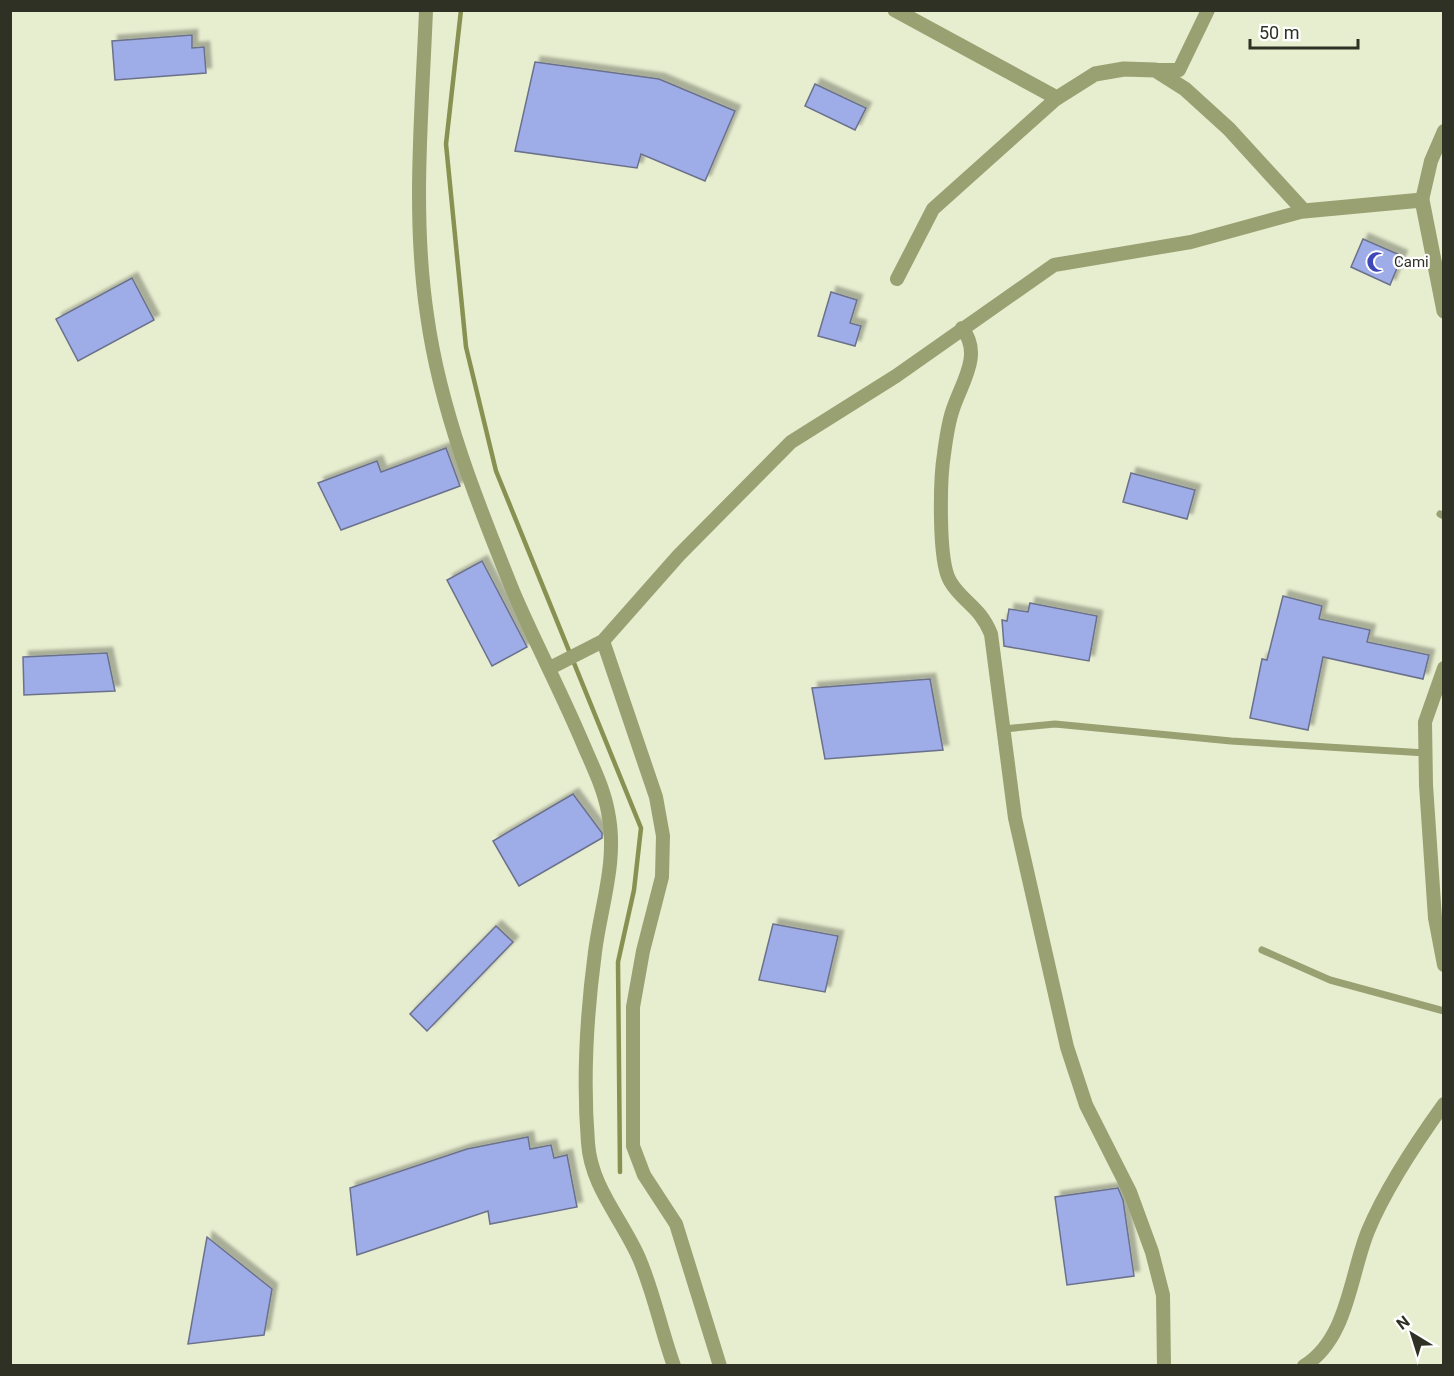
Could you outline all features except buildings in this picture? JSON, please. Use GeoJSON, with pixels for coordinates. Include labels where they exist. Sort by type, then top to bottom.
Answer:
{"type":"FeatureCollection","features":[{"type":"Feature","properties":{"kind":"street"},"geometry":{"type":"LineString","coordinates":[[426,10],[418,164],[422,276],[433,351],[448,413],[465,464],[514,593],[556,667],[608,811],[611,835],[610,875],[595,946],[590,999],[587,1129],[590,1158],[598,1184],[619,1217],[641,1262],[674,1365]]}},
{"type":"Feature","properties":{"kind":"street"},"geometry":{"type":"LineString","coordinates":[[895,10],[1057,98]]}},
{"type":"Feature","properties":{"kind":"street"},"geometry":{"type":"LineString","coordinates":[[897,279],[933,208],[1057,98],[1095,74],[1124,69],[1179,70],[1208,10]]}},
{"type":"Feature","properties":{"kind":"street"},"geometry":{"type":"LineString","coordinates":[[1155,70],[1185,89],[1229,129],[1304,211]]}},
{"type":"Feature","properties":{"kind":"street"},"geometry":{"type":"LineString","coordinates":[[1443,131],[1437,160],[1422,200],[1443,312]]}},
{"type":"Feature","properties":{"kind":"street"},"geometry":{"type":"LineString","coordinates":[[556,667],[603,641],[680,555],[791,442],[896,376],[1054,265],[1191,242],[1304,211],[1422,200]]}},
{"type":"Feature","properties":{"kind":"street"},"geometry":{"type":"LineString","coordinates":[[962,328],[971,344],[972,357],[952,411],[943,456],[941,500],[945,568],[956,590],[981,614],[991,634],[1015,818],[1067,1047],[1086,1105],[1130,1192],[1152,1252],[1163,1295],[1164,1365]]}},
{"type":"Feature","properties":{"kind":"street"},"geometry":{"type":"LineString","coordinates":[[603,641],[656,797],[663,836],[662,877],[643,951],[633,1007],[633,1146],[644,1175],[676,1224],[720,1365]]}},
{"type":"Feature","properties":{"kind":"street"},"geometry":{"type":"LineString","coordinates":[[1443,668],[1425,722],[1435,918],[1443,965]]}},
{"type":"Feature","properties":{"kind":"street"},"geometry":{"type":"LineString","coordinates":[[1304,1365],[1317,1357],[1332,1339],[1368,1230],[1418,1140],[1443,1104]]}},
{"type":"Feature","properties":{"kind":"lane"},"geometry":{"type":"LineString","coordinates":[[1004,729],[1055,724],[1230,741],[1426,753]]}},
{"type":"Feature","properties":{"kind":"lane"},"geometry":{"type":"LineString","coordinates":[[1262,950],[1330,980],[1443,1011]]}},
{"type":"Feature","properties":{"kind":"waterway"},"geometry":{"type":"LineString","coordinates":[[461,10],[446,144],[466,347],[496,471],[641,828],[634,890],[618,962],[620,1172]]}},
{"type":"Feature","properties":{"kind":"place","name":"Cami"},"geometry":{"type":"Point","coordinates":[1377,262]}}]}
